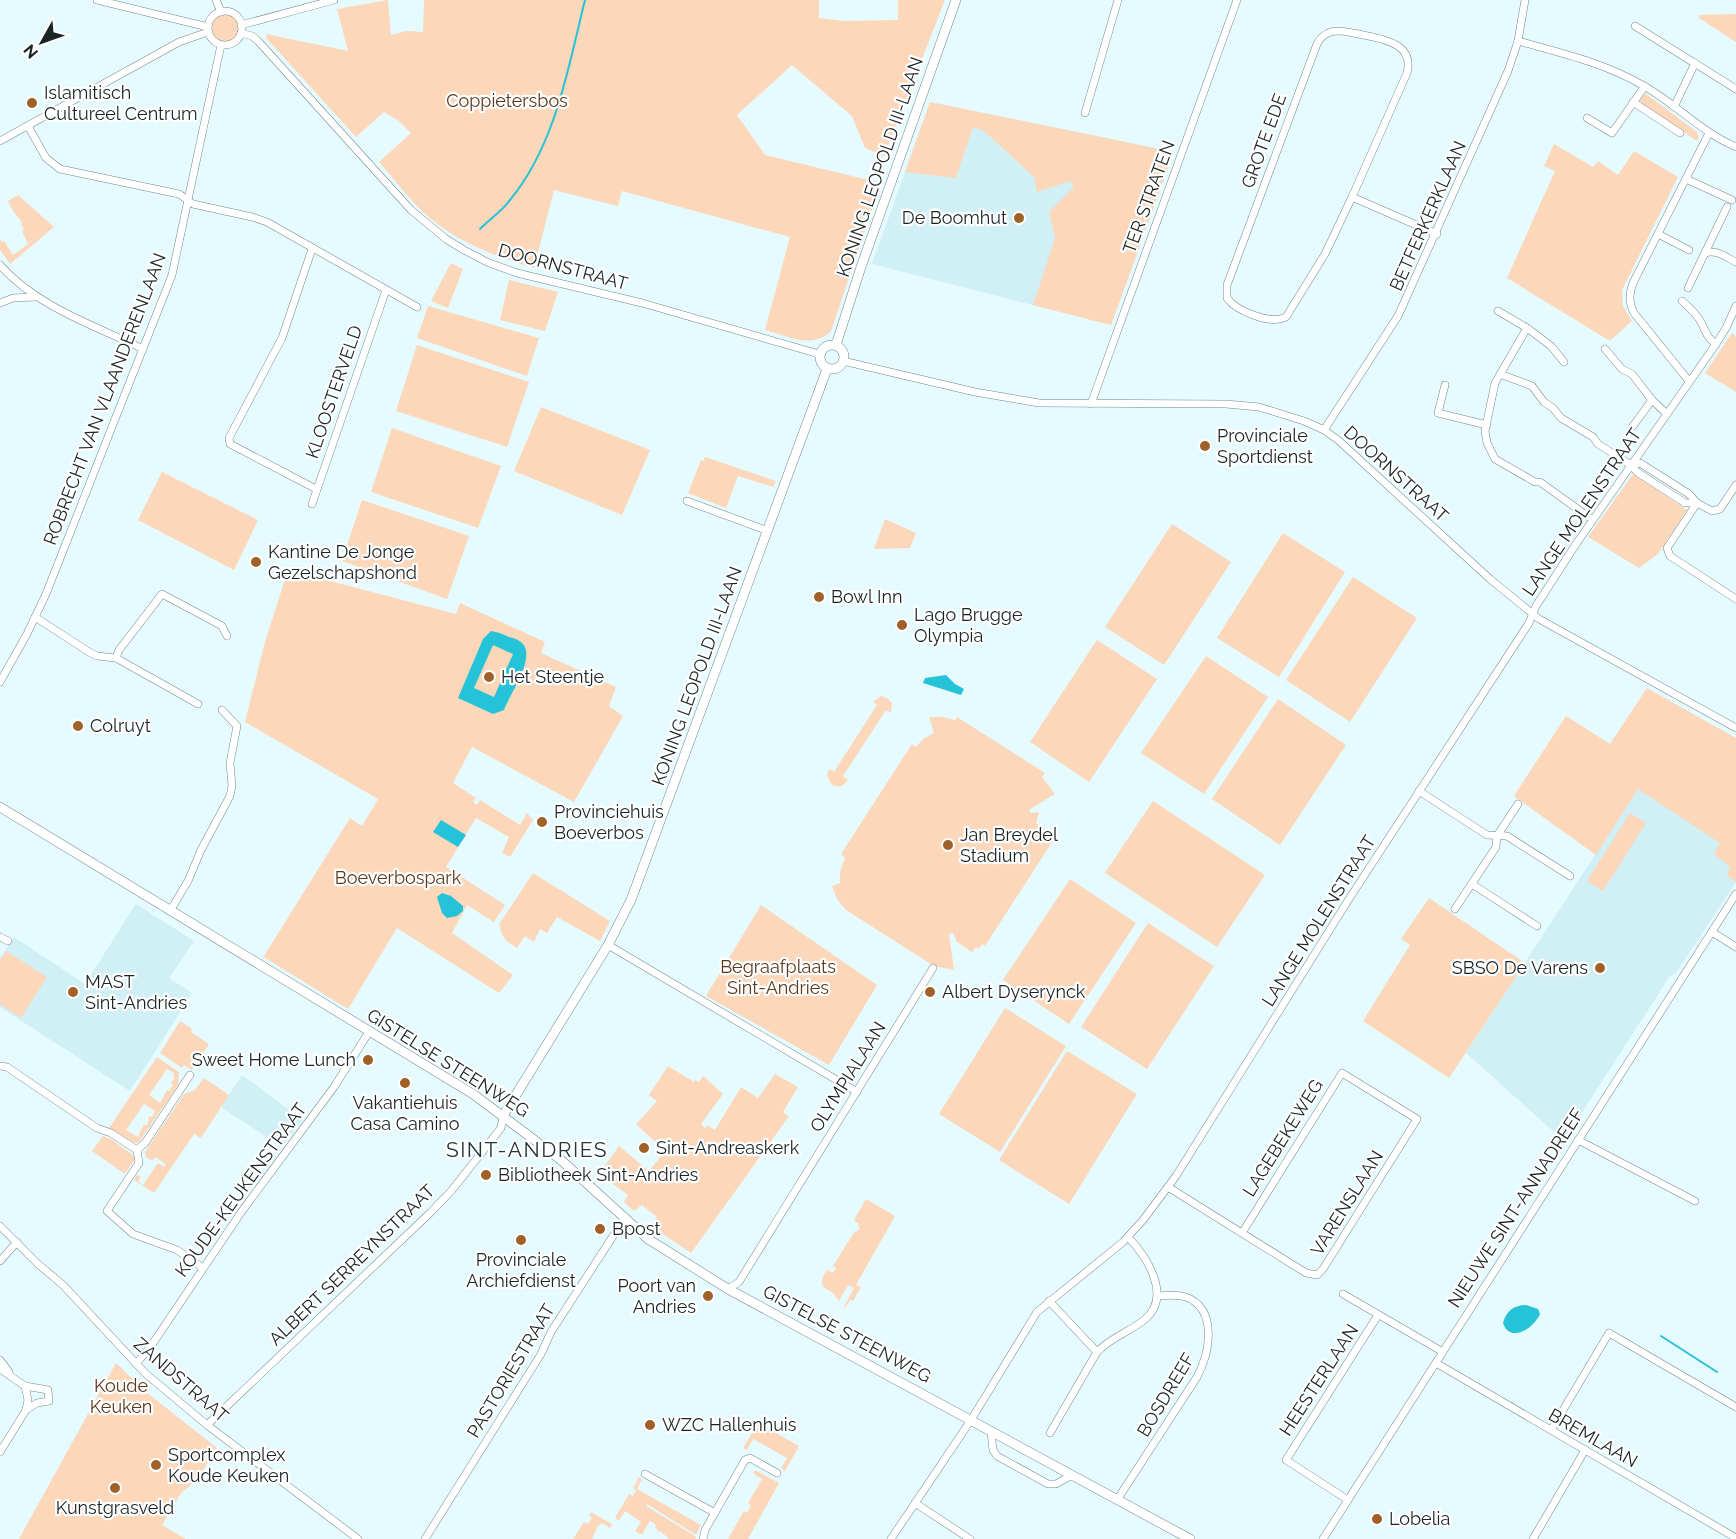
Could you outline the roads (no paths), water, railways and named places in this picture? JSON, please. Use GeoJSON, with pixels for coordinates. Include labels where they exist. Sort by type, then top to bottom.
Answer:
{"type":"FeatureCollection","features":[{"type":"Feature","properties":{"kind":"main road","name":"KONING LEOPOLD III-LAAN"},"geometry":{"type":"LineString","coordinates":[[836,345],[861,267],[956,0]]}},
{"type":"Feature","properties":{"kind":"main road"},"geometry":{"type":"LineString","coordinates":[[836,345],[843,351],[843,361],[836,368],[827,369],[820,363],[819,354],[825,346],[836,345]]}},
{"type":"Feature","properties":{"kind":"main road","name":"KONING LEOPOLD III-LAAN"},"geometry":{"type":"LineString","coordinates":[[503,1116],[608,945],[630,900],[827,369]]}},
{"type":"Feature","properties":{"kind":"main road","name":"GISTELSE STEENWEG"},"geometry":{"type":"LineString","coordinates":[[0,807],[473,1095],[561,1160],[648,1239],[728,1289],[1190,1539]]}},
{"type":"Feature","properties":{"kind":"street"},"geometry":{"type":"LineString","coordinates":[[97,0],[208,30]]}},
{"type":"Feature","properties":{"kind":"street"},"geometry":{"type":"LineString","coordinates":[[216,0],[221,12]]}},
{"type":"Feature","properties":{"kind":"street"},"geometry":{"type":"LineString","coordinates":[[241,29],[334,0]]}},
{"type":"Feature","properties":{"kind":"street"},"geometry":{"type":"LineString","coordinates":[[1085,113],[1118,0]]}},
{"type":"Feature","properties":{"kind":"street","name":"TER STRATEN"},"geometry":{"type":"LineString","coordinates":[[1091,404],[1237,0]]}},
{"type":"Feature","properties":{"kind":"street","name":"BETFERKERKLAAN"},"geometry":{"type":"LineString","coordinates":[[1324,430],[1391,329],[1437,234],[1500,93],[1518,41],[1525,0]]}},
{"type":"Feature","properties":{"kind":"street"},"geometry":{"type":"LineString","coordinates":[[221,12],[231,13],[239,20],[241,29],[235,41],[226,45],[220,45],[212,40],[208,30],[212,17],[221,12]]}},
{"type":"Feature","properties":{"kind":"street"},"geometry":{"type":"LineString","coordinates":[[1635,26],[1736,89]]}},
{"type":"Feature","properties":{"kind":"street","name":"DOORNSTRAAT"},"geometry":{"type":"LineString","coordinates":[[241,29],[258,41],[411,210],[446,239],[464,250],[487,262],[517,273],[642,303],[819,354]]}},
{"type":"Feature","properties":{"kind":"street"},"geometry":{"type":"LineString","coordinates":[[0,141],[179,42],[208,30]]}},
{"type":"Feature","properties":{"kind":"street","name":"GROTE EDE"},"geometry":{"type":"LineString","coordinates":[[1333,31],[1393,42],[1404,52],[1408,64],[1407,73],[1352,197],[1325,254],[1287,316],[1270,321],[1231,303],[1226,295],[1226,288],[1276,151],[1317,44],[1325,34],[1333,31]]}},
{"type":"Feature","properties":{"kind":"street"},"geometry":{"type":"LineString","coordinates":[[1518,41],[1597,64],[1645,86],[1709,133],[1736,147]]}},
{"type":"Feature","properties":{"kind":"street","name":"ROBRECHT VAN VLAANDERENLAAN"},"geometry":{"type":"LineString","coordinates":[[0,682],[35,618],[172,275],[220,45]]}},
{"type":"Feature","properties":{"kind":"street"},"geometry":{"type":"LineString","coordinates":[[1674,107],[1695,63]]}},
{"type":"Feature","properties":{"kind":"street"},"geometry":{"type":"LineString","coordinates":[[1587,118],[1612,133],[1645,86]]}},
{"type":"Feature","properties":{"kind":"street"},"geometry":{"type":"LineString","coordinates":[[1633,102],[1680,133]]}},
{"type":"Feature","properties":{"kind":"street"},"geometry":{"type":"LineString","coordinates":[[27,126],[46,158],[60,169],[179,194],[192,204],[267,222],[417,308]]}},
{"type":"Feature","properties":{"kind":"street"},"geometry":{"type":"LineString","coordinates":[[1689,381],[1635,315],[1630,303],[1631,286],[1709,133]]}},
{"type":"Feature","properties":{"kind":"street"},"geometry":{"type":"LineString","coordinates":[[1686,179],[1732,200]]}},
{"type":"Feature","properties":{"kind":"street"},"geometry":{"type":"LineString","coordinates":[[1352,197],[1437,234]]}},
{"type":"Feature","properties":{"kind":"street"},"geometry":{"type":"LineString","coordinates":[[1688,288],[1727,207]]}},
{"type":"Feature","properties":{"kind":"street"},"geometry":{"type":"LineString","coordinates":[[1658,234],[1689,250]]}},
{"type":"Feature","properties":{"kind":"street"},"geometry":{"type":"LineString","coordinates":[[312,249],[282,338],[229,438],[230,444],[243,452],[316,489]]}},
{"type":"Feature","properties":{"kind":"street"},"geometry":{"type":"LineString","coordinates":[[1705,253],[1716,252],[1736,262]]}},
{"type":"Feature","properties":{"kind":"street"},"geometry":{"type":"LineString","coordinates":[[0,265],[14,280],[36,297],[143,348]]}},
{"type":"Feature","properties":{"kind":"street","name":"KLOOSTERVELD"},"geometry":{"type":"LineString","coordinates":[[312,504],[386,290]]}},
{"type":"Feature","properties":{"kind":"street"},"geometry":{"type":"LineString","coordinates":[[0,303],[13,298],[36,297]]}},
{"type":"Feature","properties":{"kind":"street"},"geometry":{"type":"LineString","coordinates":[[1682,301],[1701,322],[1704,332],[1716,344]]}},
{"type":"Feature","properties":{"kind":"street","name":"LANGE MOLENSTRAAT"},"geometry":{"type":"LineString","coordinates":[[891,1539],[971,1420],[1035,1315],[1128,1237],[1168,1187],[1533,615],[1536,606],[1593,519],[1716,344],[1736,306]]}},
{"type":"Feature","properties":{"kind":"street"},"geometry":{"type":"LineString","coordinates":[[1498,311],[1551,346],[1564,362]]}},
{"type":"Feature","properties":{"kind":"street"},"geometry":{"type":"LineString","coordinates":[[1527,328],[1491,394],[1486,425],[1487,443],[1495,459],[1535,482],[1540,482],[1593,519]]}},
{"type":"Feature","properties":{"kind":"street"},"geometry":{"type":"LineString","coordinates":[[1605,349],[1622,369],[1632,374],[1652,400],[1667,414]]}},
{"type":"Feature","properties":{"kind":"street","name":"DOORNSTRAAT"},"geometry":{"type":"LineString","coordinates":[[843,361],[1005,398],[1039,403],[1259,406],[1304,421],[1324,430],[1338,440],[1490,579],[1533,615],[1736,728]]}},
{"type":"Feature","properties":{"kind":"street"},"geometry":{"type":"LineString","coordinates":[[1500,374],[1532,386],[1544,402],[1561,418],[1631,465],[1640,463],[1712,511],[1720,509],[1736,484]]}},
{"type":"Feature","properties":{"kind":"street"},"geometry":{"type":"LineString","coordinates":[[1445,385],[1438,413],[1486,425]]}},
{"type":"Feature","properties":{"kind":"street","name":"LANGE MOLENSTRAAT"},"geometry":{"type":"LineString","coordinates":[[1633,426],[1652,400]]}},
{"type":"Feature","properties":{"kind":"street"},"geometry":{"type":"LineString","coordinates":[[687,501],[768,531]]}},
{"type":"Feature","properties":{"kind":"street"},"geometry":{"type":"LineString","coordinates":[[1697,503],[1667,548],[1670,556],[1736,599]]}},
{"type":"Feature","properties":{"kind":"street"},"geometry":{"type":"LineString","coordinates":[[116,658],[119,650],[162,594],[222,626],[227,636]]}},
{"type":"Feature","properties":{"kind":"street"},"geometry":{"type":"LineString","coordinates":[[35,618],[89,652],[97,656],[116,658],[198,704]]}},
{"type":"Feature","properties":{"kind":"street"},"geometry":{"type":"LineString","coordinates":[[170,911],[188,881],[201,850],[230,796],[232,786],[230,763],[237,726],[222,710]]}},
{"type":"Feature","properties":{"kind":"street"},"geometry":{"type":"LineString","coordinates":[[1419,791],[1487,835],[1507,836],[1570,876]]}},
{"type":"Feature","properties":{"kind":"street"},"geometry":{"type":"LineString","coordinates":[[1455,909],[1496,847],[1497,836],[1518,804]]}},
{"type":"Feature","properties":{"kind":"street"},"geometry":{"type":"LineString","coordinates":[[1472,884],[1537,927]]}},
{"type":"Feature","properties":{"kind":"street","name":"NIEUWE SINT-ANNADREEF"},"geometry":{"type":"LineString","coordinates":[[1323,1539],[1736,894]]}},
{"type":"Feature","properties":{"kind":"street"},"geometry":{"type":"LineString","coordinates":[[1712,932],[1736,946]]}},
{"type":"Feature","properties":{"kind":"street"},"geometry":{"type":"LineString","coordinates":[[0,937],[8,941]]}},
{"type":"Feature","properties":{"kind":"street"},"geometry":{"type":"LineString","coordinates":[[608,945],[856,1092]]}},
{"type":"Feature","properties":{"kind":"street","name":"OLYMPIALAAN"},"geometry":{"type":"LineString","coordinates":[[728,1289],[739,1281],[933,968]]}},
{"type":"Feature","properties":{"kind":"street","name":"KOUDE-KEUKENSTRAAT"},"geometry":{"type":"LineString","coordinates":[[136,1364],[151,1346],[242,1211],[330,1092],[369,1032]]}},
{"type":"Feature","properties":{"kind":"street"},"geometry":{"type":"LineString","coordinates":[[0,1066],[8,1067],[97,1128],[111,1133],[137,1150],[139,1163],[107,1211],[133,1234],[177,1250],[203,1268]]}},
{"type":"Feature","properties":{"kind":"street","name":"LAGEBEKEWEG"},"geometry":{"type":"LineString","coordinates":[[1242,1233],[1342,1073],[1417,1119]]}},
{"type":"Feature","properties":{"kind":"street"},"geometry":{"type":"LineString","coordinates":[[137,1150],[145,1143],[190,1076]]}},
{"type":"Feature","properties":{"kind":"street","name":"ALBERT SERREYNSTRAAT"},"geometry":{"type":"LineString","coordinates":[[207,1425],[453,1190],[501,1128],[503,1116]]}},
{"type":"Feature","properties":{"kind":"street","name":"VARENSLAAN"},"geometry":{"type":"LineString","coordinates":[[1168,1187],[1306,1273],[1317,1275],[1323,1269],[1417,1119]]}},
{"type":"Feature","properties":{"kind":"street"},"geometry":{"type":"LineString","coordinates":[[1578,1140],[1695,1201]]}},
{"type":"Feature","properties":{"kind":"street","name":"PASTORIESTRAAT"},"geometry":{"type":"LineString","coordinates":[[425,1539],[541,1354],[551,1332],[624,1219]]}},
{"type":"Feature","properties":{"kind":"street","name":"ZANDSTRAAT"},"geometry":{"type":"LineString","coordinates":[[0,1226],[63,1285],[136,1364],[207,1425],[358,1539]]}},
{"type":"Feature","properties":{"kind":"street"},"geometry":{"type":"LineString","coordinates":[[1050,1433],[1097,1352],[1146,1318],[1153,1309],[1158,1296],[1155,1282],[1146,1260],[1128,1237]]}},
{"type":"Feature","properties":{"kind":"street"},"geometry":{"type":"LineString","coordinates":[[0,1261],[17,1242]]}},
{"type":"Feature","properties":{"kind":"street","name":"HEESTERLAAN"},"geometry":{"type":"LineString","coordinates":[[1343,1294],[1443,1352]]}},
{"type":"Feature","properties":{"kind":"street","name":"BOSDREEF"},"geometry":{"type":"LineString","coordinates":[[1117,1500],[1197,1377],[1207,1354],[1208,1326],[1197,1304],[1180,1296],[1158,1296]]}},
{"type":"Feature","properties":{"kind":"street"},"geometry":{"type":"LineString","coordinates":[[1049,1301],[1097,1352]]}},
{"type":"Feature","properties":{"kind":"street","name":"HEESTERLAAN"},"geometry":{"type":"LineString","coordinates":[[1348,1500],[1286,1460],[1378,1315]]}},
{"type":"Feature","properties":{"kind":"street"},"geometry":{"type":"LineString","coordinates":[[1551,1430],[1609,1333],[1736,1407]]}},
{"type":"Feature","properties":{"kind":"street"},"geometry":{"type":"LineString","coordinates":[[0,1360],[12,1376]]}},
{"type":"Feature","properties":{"kind":"street","name":"BREMLAAN"},"geometry":{"type":"LineString","coordinates":[[1436,1363],[1736,1538]]}},
{"type":"Feature","properties":{"kind":"street"},"geometry":{"type":"LineString","coordinates":[[0,1369],[25,1386],[48,1390],[49,1401],[37,1403],[26,1410]]}},
{"type":"Feature","properties":{"kind":"street"},"geometry":{"type":"LineString","coordinates":[[0,1452],[26,1410],[28,1400],[25,1386]]}},
{"type":"Feature","properties":{"kind":"street"},"geometry":{"type":"LineString","coordinates":[[991,1432],[993,1450],[997,1456],[1048,1484],[1056,1484],[1072,1475]]}},
{"type":"Feature","properties":{"kind":"street"},"geometry":{"type":"LineString","coordinates":[[1533,1539],[1585,1450]]}},
{"type":"Feature","properties":{"kind":"street"},"geometry":{"type":"LineString","coordinates":[[703,1539],[705,1530],[740,1466],[747,1458],[777,1473]]}},
{"type":"Feature","properties":{"kind":"street"},"geometry":{"type":"LineString","coordinates":[[645,1474],[715,1513]]}},
{"type":"Feature","properties":{"kind":"street"},"geometry":{"type":"LineString","coordinates":[[915,1503],[970,1539]]}},
{"type":"Feature","properties":{"kind":"water"},"geometry":{"type":"Polygon","coordinates":[[[491,631],[496,632],[518,640],[526,649],[524,666],[504,710],[493,714],[458,698],[483,639],[491,631]],[[493,645],[474,688],[494,697],[513,654],[493,645]]]}},
{"type":"Feature","properties":{"kind":"water"},"geometry":{"type":"Polygon","coordinates":[[[946,675],[964,689],[961,695],[923,683],[925,678],[946,675]]]}},
{"type":"Feature","properties":{"kind":"water"},"geometry":{"type":"Polygon","coordinates":[[[441,820],[466,835],[458,847],[433,832],[441,820]]]}},
{"type":"Feature","properties":{"kind":"water"},"geometry":{"type":"Polygon","coordinates":[[[442,893],[451,896],[463,906],[463,911],[457,916],[447,918],[442,913],[437,897],[442,893]]]}},
{"type":"Feature","properties":{"kind":"water"},"geometry":{"type":"Polygon","coordinates":[[[1526,1305],[1538,1309],[1540,1314],[1533,1324],[1522,1332],[1516,1333],[1506,1329],[1503,1323],[1508,1312],[1518,1306],[1526,1305]]]}},
{"type":"Feature","properties":{"kind":"waterway"},"geometry":{"type":"LineString","coordinates":[[480,229],[510,200],[539,155],[566,78],[585,0]]}},
{"type":"Feature","properties":{"kind":"waterway"},"geometry":{"type":"LineString","coordinates":[[1661,1336],[1717,1372]]}},
{"type":"Feature","properties":{"kind":"place","name":"Islamitisch Cultureel Centrum"},"geometry":{"type":"Point","coordinates":[32,103]}},
{"type":"Feature","properties":{"kind":"place","name":"De Boomhut"},"geometry":{"type":"Point","coordinates":[1019,218]}},
{"type":"Feature","properties":{"kind":"place","name":"Provinciale Sportdienst"},"geometry":{"type":"Point","coordinates":[1205,446]}},
{"type":"Feature","properties":{"kind":"place","name":"Kantine De Jonge Gezelschapshond"},"geometry":{"type":"Point","coordinates":[256,562]}},
{"type":"Feature","properties":{"kind":"place","name":"Bowl Inn"},"geometry":{"type":"Point","coordinates":[819,597]}},
{"type":"Feature","properties":{"kind":"place","name":"Lago Brugge Olympia"},"geometry":{"type":"Point","coordinates":[902,625]}},
{"type":"Feature","properties":{"kind":"place","name":"Het Steentje"},"geometry":{"type":"Point","coordinates":[489,677]}},
{"type":"Feature","properties":{"kind":"place","name":"Colruyt"},"geometry":{"type":"Point","coordinates":[78,726]}},
{"type":"Feature","properties":{"kind":"place","name":"Provinciehuis Boeverbos"},"geometry":{"type":"Point","coordinates":[542,822]}},
{"type":"Feature","properties":{"kind":"place","name":"Jan Breydel Stadium"},"geometry":{"type":"Point","coordinates":[948,845]}},
{"type":"Feature","properties":{"kind":"place","name":"SBSO De Varens"},"geometry":{"type":"Point","coordinates":[1600,968]}},
{"type":"Feature","properties":{"kind":"place","name":"MAST Sint-Andries"},"geometry":{"type":"Point","coordinates":[73,992]}},
{"type":"Feature","properties":{"kind":"place","name":"Albert Dyserynck"},"geometry":{"type":"Point","coordinates":[930,992]}},
{"type":"Feature","properties":{"kind":"place","name":"Sweet Home Lunch"},"geometry":{"type":"Point","coordinates":[368,1060]}},
{"type":"Feature","properties":{"kind":"place","name":"Vakantiehuis Casa Camino"},"geometry":{"type":"Point","coordinates":[405,1083]}},
{"type":"Feature","properties":{"kind":"place","name":"Sint-Andreaskerk"},"geometry":{"type":"Point","coordinates":[644,1148]}},
{"type":"Feature","properties":{"kind":"place","name":"Bibliotheek Sint-Andries"},"geometry":{"type":"Point","coordinates":[486,1175]}},
{"type":"Feature","properties":{"kind":"place","name":"Bpost"},"geometry":{"type":"Point","coordinates":[600,1229]}},
{"type":"Feature","properties":{"kind":"place","name":"Provinciale Archiefdienst"},"geometry":{"type":"Point","coordinates":[521,1240]}},
{"type":"Feature","properties":{"kind":"place","name":"Poort van Andries"},"geometry":{"type":"Point","coordinates":[708,1296]}},
{"type":"Feature","properties":{"kind":"place","name":"WZC Hallenhuis"},"geometry":{"type":"Point","coordinates":[650,1425]}},
{"type":"Feature","properties":{"kind":"place","name":"Sportcomplex Koude Keuken"},"geometry":{"type":"Point","coordinates":[156,1465]}},
{"type":"Feature","properties":{"kind":"place","name":"Kunstgrasveld"},"geometry":{"type":"Point","coordinates":[115,1488]}},
{"type":"Feature","properties":{"kind":"place","name":"Lobelia"},"geometry":{"type":"Point","coordinates":[1377,1519]}},
{"type":"Feature","properties":{"kind":"district","name":"SINT-ANDRIES"},"geometry":{"type":"Point","coordinates":[527,1150]}},
{"type":"Feature","properties":{"kind":"park label","name":"Coppietersbos"},"geometry":{"type":"Point","coordinates":[507,101]}},
{"type":"Feature","properties":{"kind":"park label","name":"Boeverbospark"},"geometry":{"type":"Point","coordinates":[398,878]}},
{"type":"Feature","properties":{"kind":"park label","name":"Begraafplaats Sint-Andries"},"geometry":{"type":"Point","coordinates":[778,977]}},
{"type":"Feature","properties":{"kind":"park label","name":"Koude Keuken"},"geometry":{"type":"Point","coordinates":[121,1396]}}]}
